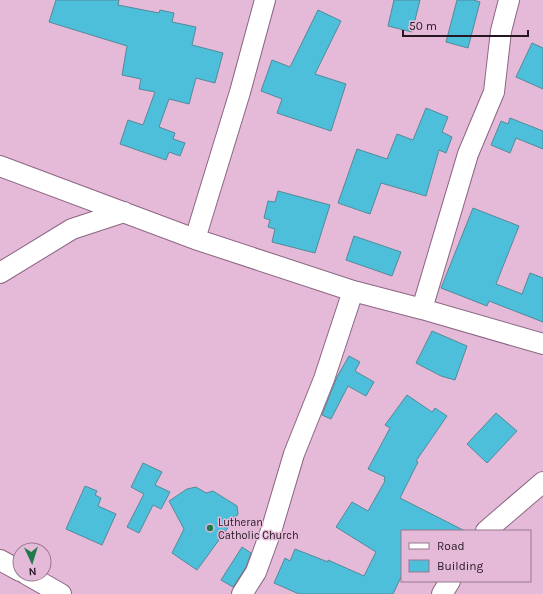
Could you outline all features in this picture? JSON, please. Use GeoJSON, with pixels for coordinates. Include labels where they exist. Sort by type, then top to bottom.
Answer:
{"type":"FeatureCollection","features":[{"type":"Feature","properties":{"kind":"street"},"geometry":{"type":"LineString","coordinates":[[195,239],[240,92],[265,0]]}},
{"type":"Feature","properties":{"kind":"street"},"geometry":{"type":"LineString","coordinates":[[422,309],[468,154],[494,92],[501,31],[509,0]]}},
{"type":"Feature","properties":{"kind":"street"},"geometry":{"type":"LineString","coordinates":[[0,166],[195,239],[353,291],[422,309],[543,344]]}},
{"type":"Feature","properties":{"kind":"street"},"geometry":{"type":"LineString","coordinates":[[0,273],[72,229],[124,212]]}},
{"type":"Feature","properties":{"kind":"street"},"geometry":{"type":"LineString","coordinates":[[242,594],[256,572],[272,528],[294,454],[324,379],[353,291]]}},
{"type":"Feature","properties":{"kind":"street"},"geometry":{"type":"LineString","coordinates":[[487,530],[543,482]]}},
{"type":"Feature","properties":{"kind":"street"},"geometry":{"type":"LineString","coordinates":[[0,560],[12,567]]}},
{"type":"Feature","properties":{"kind":"street"},"geometry":{"type":"LineString","coordinates":[[40,582],[61,594]]}},
{"type":"Feature","properties":{"kind":"street"},"geometry":{"type":"LineString","coordinates":[[442,594],[449,582]]}},
{"type":"Feature","properties":{"kind":"building"},"geometry":{"type":"Polygon","coordinates":[[[56,0],[119,0],[118,5],[159,13],[160,10],[174,13],[172,22],[196,27],[192,45],[223,53],[215,83],[196,78],[189,104],[169,99],[159,127],[175,133],[173,139],[185,143],[180,156],[169,152],[166,160],[120,144],[128,120],[143,125],[155,92],[139,89],[141,79],[122,75],[127,46],[49,22],[56,0]]]}},
{"type":"Feature","properties":{"kind":"building"},"geometry":{"type":"Polygon","coordinates":[[[394,0],[420,0],[412,32],[388,26],[394,0]]]}},
{"type":"Feature","properties":{"kind":"building"},"geometry":{"type":"Polygon","coordinates":[[[457,0],[473,0],[480,2],[468,48],[446,42],[457,0]]]}},
{"type":"Feature","properties":{"kind":"building"},"geometry":{"type":"Polygon","coordinates":[[[318,10],[341,21],[315,74],[346,84],[331,131],[277,113],[282,99],[261,91],[272,60],[290,67],[318,10]]]}},
{"type":"Feature","properties":{"kind":"building"},"geometry":{"type":"Polygon","coordinates":[[[532,43],[543,48],[543,89],[516,77],[532,43]]]}},
{"type":"Feature","properties":{"kind":"building"},"geometry":{"type":"Polygon","coordinates":[[[426,108],[448,117],[442,132],[452,137],[446,153],[439,150],[426,196],[381,183],[370,214],[338,203],[357,149],[387,159],[397,134],[413,140],[426,108]]]}},
{"type":"Feature","properties":{"kind":"building"},"geometry":{"type":"Polygon","coordinates":[[[510,118],[543,131],[543,149],[516,138],[510,153],[491,145],[501,121],[508,124],[510,118]]]}},
{"type":"Feature","properties":{"kind":"building"},"geometry":{"type":"Polygon","coordinates":[[[278,191],[330,205],[315,253],[272,242],[275,229],[268,227],[270,220],[264,218],[268,201],[275,202],[278,191]]]}},
{"type":"Feature","properties":{"kind":"building"},"geometry":{"type":"Polygon","coordinates":[[[473,208],[519,226],[496,284],[522,294],[530,273],[543,278],[543,322],[489,301],[487,306],[441,288],[473,208]]]}},
{"type":"Feature","properties":{"kind":"building"},"geometry":{"type":"Polygon","coordinates":[[[354,236],[401,252],[392,276],[346,260],[354,236]]]}},
{"type":"Feature","properties":{"kind":"building"},"geometry":{"type":"Polygon","coordinates":[[[432,331],[467,346],[455,380],[441,376],[416,363],[432,331]]]}},
{"type":"Feature","properties":{"kind":"building"},"geometry":{"type":"Polygon","coordinates":[[[349,356],[360,362],[355,371],[374,382],[366,396],[348,386],[331,419],[322,415],[337,377],[349,356]]]}},
{"type":"Feature","properties":{"kind":"building"},"geometry":{"type":"Polygon","coordinates":[[[407,395],[432,412],[435,408],[447,416],[416,461],[418,462],[400,498],[463,530],[401,530],[401,577],[393,594],[299,594],[274,583],[285,558],[290,561],[295,549],[328,562],[328,560],[364,576],[376,552],[336,527],[352,502],[368,511],[385,481],[385,477],[368,469],[390,428],[385,425],[407,395]]]}},
{"type":"Feature","properties":{"kind":"building"},"geometry":{"type":"Polygon","coordinates":[[[496,413],[517,431],[487,463],[467,444],[496,413]]]}},
{"type":"Feature","properties":{"kind":"building"},"geometry":{"type":"Polygon","coordinates":[[[143,463],[162,472],[155,485],[170,492],[161,509],[153,505],[139,533],[127,527],[144,494],[131,487],[143,463]]]}},
{"type":"Feature","properties":{"kind":"building"},"geometry":{"type":"Polygon","coordinates":[[[85,486],[97,491],[95,495],[101,498],[98,506],[116,514],[102,545],[66,529],[85,486]]]}},
{"type":"Feature","properties":{"kind":"building"},"geometry":{"type":"Polygon","coordinates":[[[196,487],[206,493],[213,491],[237,506],[238,514],[197,570],[172,553],[184,529],[169,501],[187,489],[196,487]]]}},
{"type":"Feature","properties":{"kind":"building"},"geometry":{"type":"Polygon","coordinates":[[[242,547],[251,553],[246,567],[233,587],[221,580],[242,547]]]}},
{"type":"Feature","properties":{"kind":"place","name":"Lutheran Catholic Church"},"geometry":{"type":"Point","coordinates":[210,528]}}]}
